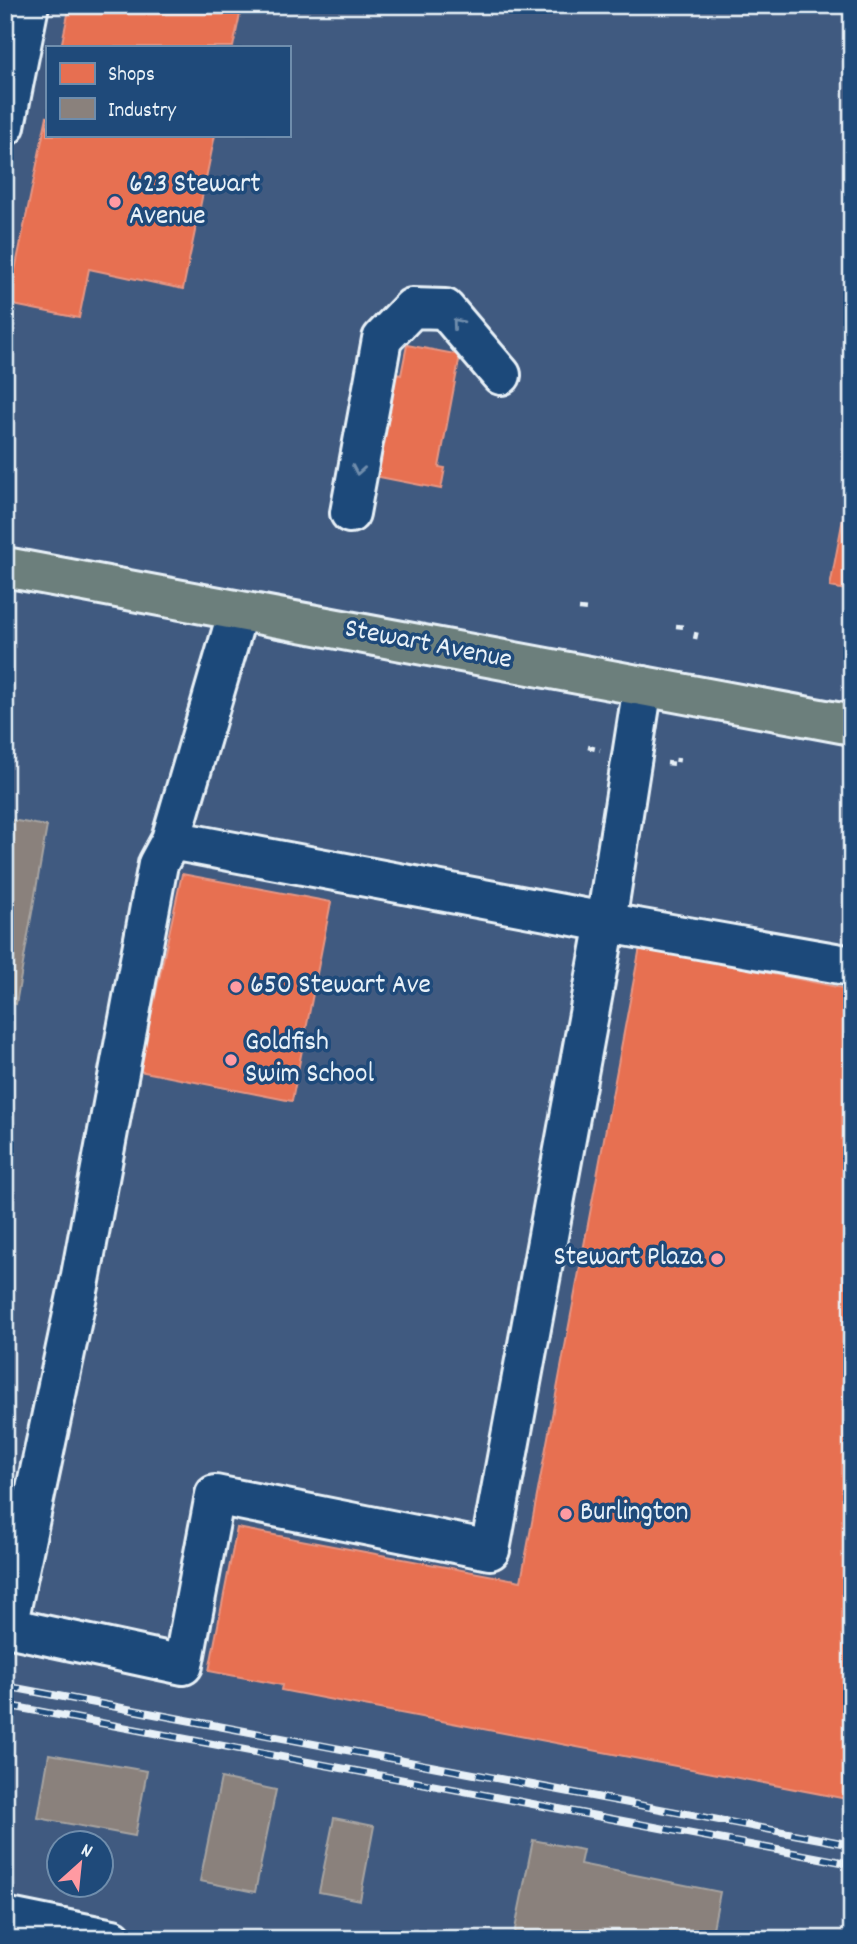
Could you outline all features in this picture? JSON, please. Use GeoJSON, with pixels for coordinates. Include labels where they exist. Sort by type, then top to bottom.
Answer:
{"type":"FeatureCollection","features":[{"type":"Feature","properties":{"kind":"main road","name":"Stewart Avenue"},"geometry":{"type":"LineString","coordinates":[[5,567],[852,725]]}},
{"type":"Feature","properties":{"kind":"street"},"geometry":{"type":"LineString","coordinates":[[5,126],[29,5]]}},
{"type":"Feature","properties":{"kind":"street"},"geometry":{"type":"LineString","coordinates":[[350,513],[382,339],[412,308],[445,309],[501,375]]}},
{"type":"Feature","properties":{"kind":"street"},"geometry":{"type":"LineString","coordinates":[[238,611],[171,840],[158,864],[79,1286],[7,1628],[183,1665],[215,1495],[490,1550],[606,922],[643,686]]}},
{"type":"Feature","properties":{"kind":"street"},"geometry":{"type":"LineString","coordinates":[[171,840],[852,966]]}},
{"type":"Feature","properties":{"kind":"street"},"geometry":{"type":"LineString","coordinates":[[14,1925],[113,1939]]}},
{"type":"Feature","properties":{"kind":"path"},"geometry":{"type":"LineString","coordinates":[[579,609],[589,610]]}},
{"type":"Feature","properties":{"kind":"path"},"geometry":{"type":"LineString","coordinates":[[676,626],[686,627]]}},
{"type":"Feature","properties":{"kind":"path"},"geometry":{"type":"LineString","coordinates":[[695,639],[697,630]]}},
{"type":"Feature","properties":{"kind":"path"},"geometry":{"type":"LineString","coordinates":[[662,762],[677,764],[678,758]]}},
{"type":"Feature","properties":{"kind":"shaded area"},"geometry":{"type":"Polygon","coordinates":[[[5,5],[852,5],[852,1939],[5,1939],[5,5]]]}},
{"type":"Feature","properties":{"kind":"building: Shops"},"geometry":{"type":"Polygon","coordinates":[[[70,5],[242,5],[233,46],[61,46],[70,5]]]}},
{"type":"Feature","properties":{"kind":"building: Shops","name":"623 Stewart Avenue"},"geometry":{"type":"Polygon","coordinates":[[[46,121],[46,136],[215,136],[183,289],[89,269],[79,318],[8,304],[46,121]]]}},
{"type":"Feature","properties":{"kind":"building: Shops"},"geometry":{"type":"Polygon","coordinates":[[[407,345],[460,355],[439,467],[445,468],[441,489],[369,475],[387,372],[401,375],[407,345]]]}},
{"type":"Feature","properties":{"kind":"building: Shops"},"geometry":{"type":"Polygon","coordinates":[[[852,471],[852,591],[830,587],[852,471]]]}},
{"type":"Feature","properties":{"kind":"building: Shops","name":"650 Stewart Ave"},"geometry":{"type":"Polygon","coordinates":[[[182,874],[331,902],[292,1101],[139,1071],[182,874]]]}},
{"type":"Feature","properties":{"kind":"building: Shops","name":"Stewart Plaza"},"geometry":{"type":"Polygon","coordinates":[[[640,947],[852,990],[852,1800],[281,1690],[282,1685],[209,1671],[237,1528],[521,1581],[640,947]]]}},
{"type":"Feature","properties":{"kind":"building: Industry"},"geometry":{"type":"Polygon","coordinates":[[[5,819],[47,826],[16,1004],[5,1002],[5,819]]]}},
{"type":"Feature","properties":{"kind":"building: Industry"},"geometry":{"type":"Polygon","coordinates":[[[49,1754],[147,1771],[135,1836],[116,1832],[116,1828],[92,1828],[38,1818],[49,1754]]]}},
{"type":"Feature","properties":{"kind":"building: Industry"},"geometry":{"type":"Polygon","coordinates":[[[221,1778],[276,1790],[255,1892],[200,1881],[221,1778]]]}},
{"type":"Feature","properties":{"kind":"building: Industry"},"geometry":{"type":"Polygon","coordinates":[[[334,1818],[374,1826],[360,1900],[319,1892],[334,1818]]]}},
{"type":"Feature","properties":{"kind":"building: Industry"},"geometry":{"type":"Polygon","coordinates":[[[533,1840],[583,1850],[580,1864],[720,1892],[711,1939],[513,1939],[533,1840]]]}},
{"type":"Feature","properties":{"kind":"railway"},"geometry":{"type":"LineString","coordinates":[[5,1686],[852,1845]]}},
{"type":"Feature","properties":{"kind":"railway"},"geometry":{"type":"LineString","coordinates":[[5,1705],[852,1864]]}},
{"type":"Feature","properties":{"kind":"place","name":"623 Stewart Avenue"},"geometry":{"type":"Point","coordinates":[115,202]}},
{"type":"Feature","properties":{"kind":"place","name":"650 Stewart Ave"},"geometry":{"type":"Point","coordinates":[236,987]}},
{"type":"Feature","properties":{"kind":"place","name":"Goldfish Swim School"},"geometry":{"type":"Point","coordinates":[231,1060]}},
{"type":"Feature","properties":{"kind":"place","name":"Stewart Plaza"},"geometry":{"type":"Point","coordinates":[717,1259]}},
{"type":"Feature","properties":{"kind":"place","name":"Burlington"},"geometry":{"type":"Point","coordinates":[566,1514]}}]}
